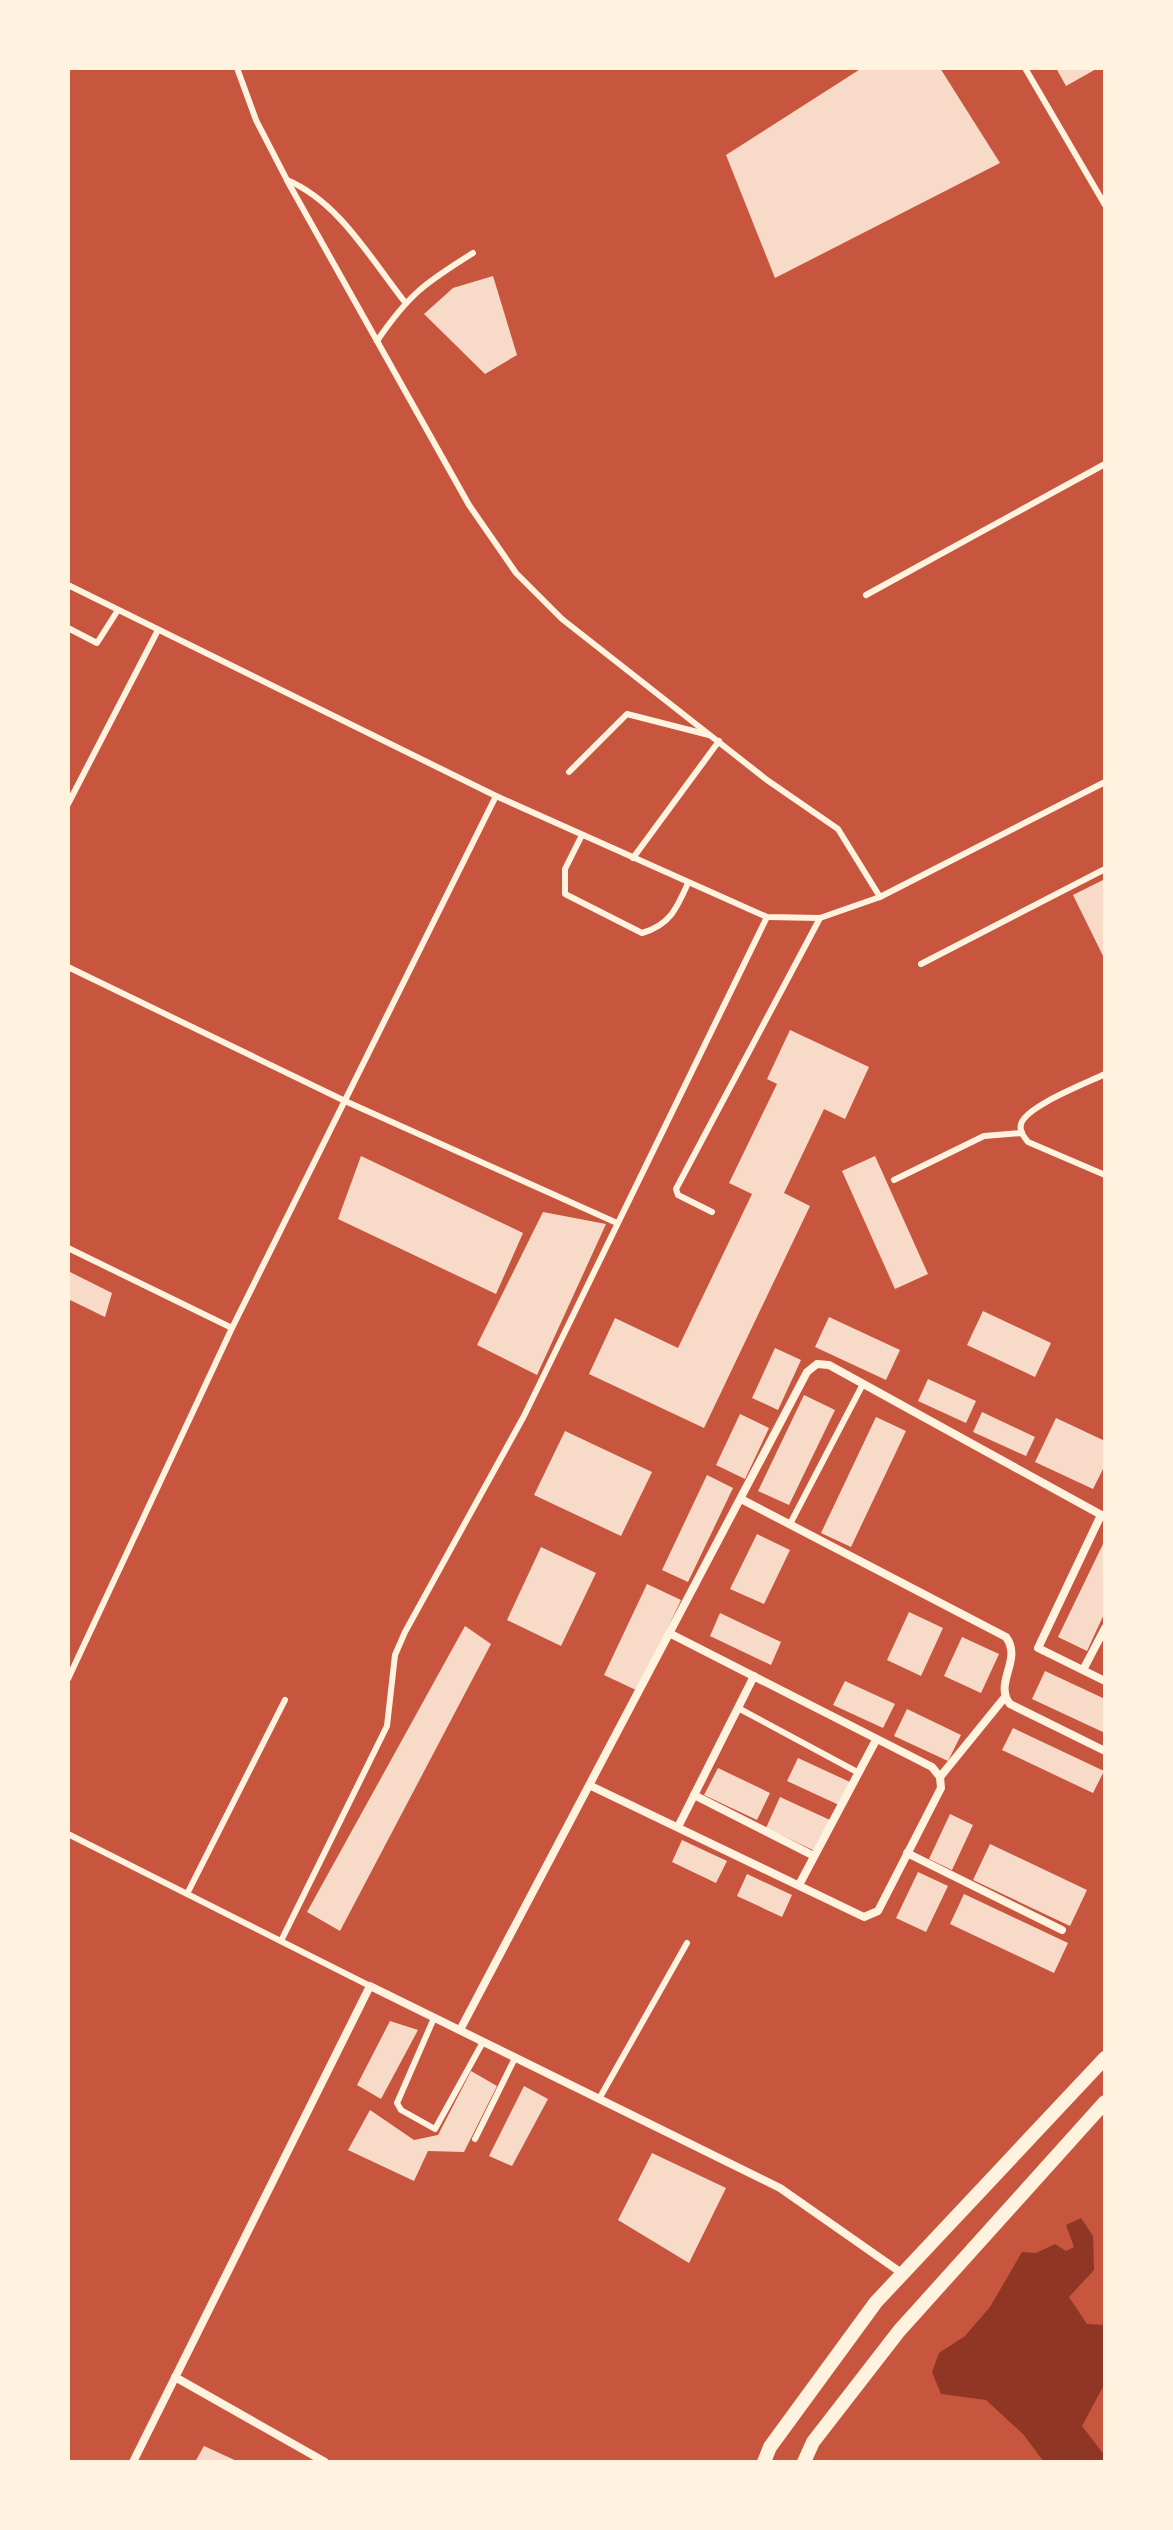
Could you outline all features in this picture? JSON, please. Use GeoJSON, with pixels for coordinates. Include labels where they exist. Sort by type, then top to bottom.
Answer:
{"type":"FeatureCollection","features":[{"type":"Feature","properties":{"kind":"street"},"geometry":{"type":"LineString","coordinates":[[460,2030],[807,1372],[817,1364],[829,1365],[1103,1516],[1038,1648],[1105,1681]]}},
{"type":"Feature","properties":{"kind":"street"},"geometry":{"type":"LineString","coordinates":[[741,1499],[1006,1637],[1014,1657],[1004,1687],[1010,1704],[1105,1751]]}},
{"type":"Feature","properties":{"kind":"street"},"geometry":{"type":"LineString","coordinates":[[1083,1670],[1105,1628]]}},
{"type":"Feature","properties":{"kind":"street"},"geometry":{"type":"LineString","coordinates":[[591,1786],[864,1917],[878,1911],[941,1788],[940,1777],[932,1767],[671,1634]]}},
{"type":"Feature","properties":{"kind":"street"},"geometry":{"type":"LineString","coordinates":[[678,1827],[754,1676]]}},
{"type":"Feature","properties":{"kind":"street"},"geometry":{"type":"LineString","coordinates":[[940,1777],[1005,1697]]}},
{"type":"Feature","properties":{"kind":"street"},"geometry":{"type":"LineString","coordinates":[[799,1885],[876,1740]]}},
{"type":"Feature","properties":{"kind":"street"},"geometry":{"type":"LineString","coordinates":[[694,1795],[814,1856]]}},
{"type":"Feature","properties":{"kind":"street"},"geometry":{"type":"LineString","coordinates":[[907,1853],[1062,1930]]}},
{"type":"Feature","properties":{"kind":"street"},"geometry":{"type":"LineString","coordinates":[[133,2462],[370,1986],[780,2188],[903,2274]]}},
{"type":"Feature","properties":{"kind":"street"},"geometry":{"type":"LineString","coordinates":[[764,2462],[770,2447],[867,2314],[1105,2058]]}},
{"type":"Feature","properties":{"kind":"street"},"geometry":{"type":"LineString","coordinates":[[804,2462],[813,2442],[899,2331],[1105,2102]]}},
{"type":"Feature","properties":{"kind":"street"},"geometry":{"type":"LineString","coordinates":[[175,2377],[325,2462]]}},
{"type":"Feature","properties":{"kind":"lane"},"geometry":{"type":"LineString","coordinates":[[237,68],[256,120],[287,180],[469,505],[516,573],[562,619],[838,829],[880,897]]}},
{"type":"Feature","properties":{"kind":"lane"},"geometry":{"type":"LineString","coordinates":[[1025,68],[1105,205]]}},
{"type":"Feature","properties":{"kind":"lane"},"geometry":{"type":"LineString","coordinates":[[287,180],[312,191],[331,209],[404,301]]}},
{"type":"Feature","properties":{"kind":"lane"},"geometry":{"type":"LineString","coordinates":[[377,341],[404,301],[473,253]]}},
{"type":"Feature","properties":{"kind":"lane"},"geometry":{"type":"LineString","coordinates":[[866,595],[1105,464]]}},
{"type":"Feature","properties":{"kind":"lane"},"geometry":{"type":"LineString","coordinates":[[68,585],[496,796],[767,917],[820,918],[880,897],[1105,782]]}},
{"type":"Feature","properties":{"kind":"lane"},"geometry":{"type":"LineString","coordinates":[[68,628],[97,643],[118,610]]}},
{"type":"Feature","properties":{"kind":"lane"},"geometry":{"type":"LineString","coordinates":[[68,804],[158,630]]}},
{"type":"Feature","properties":{"kind":"lane"},"geometry":{"type":"LineString","coordinates":[[569,772],[627,714],[712,736]]}},
{"type":"Feature","properties":{"kind":"lane"},"geometry":{"type":"LineString","coordinates":[[633,858],[719,741]]}},
{"type":"Feature","properties":{"kind":"lane"},"geometry":{"type":"LineString","coordinates":[[68,1679],[232,1328],[496,796]]}},
{"type":"Feature","properties":{"kind":"lane"},"geometry":{"type":"LineString","coordinates":[[582,835],[565,869],[565,894],[642,933],[660,928],[675,913],[688,883]]}},
{"type":"Feature","properties":{"kind":"lane"},"geometry":{"type":"LineString","coordinates":[[921,964],[1105,869]]}},
{"type":"Feature","properties":{"kind":"lane"},"geometry":{"type":"LineString","coordinates":[[281,1941],[387,1726],[395,1655],[405,1632],[524,1416],[767,917]]}},
{"type":"Feature","properties":{"kind":"lane"},"geometry":{"type":"LineString","coordinates":[[712,1212],[678,1195],[676,1189],[820,918]]}},
{"type":"Feature","properties":{"kind":"lane"},"geometry":{"type":"LineString","coordinates":[[68,967],[345,1101],[617,1223]]}},
{"type":"Feature","properties":{"kind":"lane"},"geometry":{"type":"LineString","coordinates":[[1105,1074],[1029,1112],[1021,1124],[1028,1142],[1105,1175]]}},
{"type":"Feature","properties":{"kind":"lane"},"geometry":{"type":"LineString","coordinates":[[894,1180],[984,1136],[1022,1133]]}},
{"type":"Feature","properties":{"kind":"lane"},"geometry":{"type":"LineString","coordinates":[[68,1248],[232,1328]]}},
{"type":"Feature","properties":{"kind":"lane"},"geometry":{"type":"LineString","coordinates":[[790,1524],[863,1384]]}},
{"type":"Feature","properties":{"kind":"lane"},"geometry":{"type":"LineString","coordinates":[[187,1894],[285,1700]]}},
{"type":"Feature","properties":{"kind":"lane"},"geometry":{"type":"LineString","coordinates":[[738,1708],[859,1773]]}},
{"type":"Feature","properties":{"kind":"lane"},"geometry":{"type":"LineString","coordinates":[[68,1834],[370,1986]]}},
{"type":"Feature","properties":{"kind":"lane"},"geometry":{"type":"LineString","coordinates":[[599,2099],[687,1943]]}},
{"type":"Feature","properties":{"kind":"lane"},"geometry":{"type":"LineString","coordinates":[[434,2018],[397,2103],[401,2110],[435,2129],[483,2042]]}},
{"type":"Feature","properties":{"kind":"lane"},"geometry":{"type":"LineString","coordinates":[[475,2139],[515,2058]]}},
{"type":"Feature","properties":{"kind":"shaded area"},"geometry":{"type":"Polygon","coordinates":[[[1081,2218],[1093,2236],[1094,2270],[1069,2297],[1087,2324],[1105,2325],[1105,2383],[1082,2426],[1105,2456],[1105,2462],[1044,2462],[1023,2434],[986,2400],[941,2394],[932,2372],[939,2353],[965,2336],[990,2307],[1022,2252],[1036,2253],[1055,2244],[1066,2251],[1074,2247],[1066,2225],[1081,2218]]]}},
{"type":"Feature","properties":{"kind":"building"},"geometry":{"type":"Polygon","coordinates":[[[862,68],[940,68],[1000,163],[775,278],[726,155],[862,68]]]}},
{"type":"Feature","properties":{"kind":"building"},"geometry":{"type":"Polygon","coordinates":[[[1056,68],[1098,68],[1066,86],[1056,68]]]}},
{"type":"Feature","properties":{"kind":"building"},"geometry":{"type":"Polygon","coordinates":[[[493,276],[517,355],[485,374],[424,314],[453,288],[493,276]]]}},
{"type":"Feature","properties":{"kind":"building"},"geometry":{"type":"Polygon","coordinates":[[[1105,879],[1105,960],[1073,895],[1105,879]]]}},
{"type":"Feature","properties":{"kind":"building"},"geometry":{"type":"Polygon","coordinates":[[[790,1030],[869,1067],[845,1119],[824,1109],[784,1193],[810,1206],[704,1428],[589,1374],[615,1318],[678,1348],[752,1194],[729,1183],[777,1084],[767,1079],[790,1030]]]}},
{"type":"Feature","properties":{"kind":"building"},"geometry":{"type":"Polygon","coordinates":[[[361,1156],[523,1233],[496,1294],[338,1219],[361,1156]]]}},
{"type":"Feature","properties":{"kind":"building"},"geometry":{"type":"Polygon","coordinates":[[[875,1156],[928,1274],[895,1289],[842,1171],[875,1156]]]}},
{"type":"Feature","properties":{"kind":"building"},"geometry":{"type":"Polygon","coordinates":[[[543,1212],[606,1224],[537,1375],[477,1345],[543,1212]]]}},
{"type":"Feature","properties":{"kind":"building"},"geometry":{"type":"Polygon","coordinates":[[[68,1271],[112,1293],[105,1317],[68,1299],[68,1271]]]}},
{"type":"Feature","properties":{"kind":"building"},"geometry":{"type":"Polygon","coordinates":[[[983,1311],[1051,1343],[1035,1377],[967,1345],[983,1311]]]}},
{"type":"Feature","properties":{"kind":"building"},"geometry":{"type":"Polygon","coordinates":[[[829,1317],[900,1350],[886,1380],[815,1347],[829,1317]]]}},
{"type":"Feature","properties":{"kind":"building"},"geometry":{"type":"Polygon","coordinates":[[[775,1348],[801,1360],[778,1410],[752,1398],[775,1348]]]}},
{"type":"Feature","properties":{"kind":"building"},"geometry":{"type":"Polygon","coordinates":[[[928,1379],[976,1401],[966,1423],[918,1401],[928,1379]]]}},
{"type":"Feature","properties":{"kind":"building"},"geometry":{"type":"Polygon","coordinates":[[[804,1395],[835,1410],[789,1505],[758,1491],[804,1395]]]}},
{"type":"Feature","properties":{"kind":"building"},"geometry":{"type":"Polygon","coordinates":[[[982,1412],[1035,1437],[1026,1456],[973,1432],[982,1412]]]}},
{"type":"Feature","properties":{"kind":"building"},"geometry":{"type":"Polygon","coordinates":[[[740,1414],[769,1428],[745,1479],[716,1465],[740,1414]]]}},
{"type":"Feature","properties":{"kind":"building"},"geometry":{"type":"Polygon","coordinates":[[[876,1417],[906,1431],[851,1547],[821,1533],[876,1417]]]}},
{"type":"Feature","properties":{"kind":"building"},"geometry":{"type":"Polygon","coordinates":[[[1056,1418],[1105,1441],[1105,1465],[1093,1489],[1035,1462],[1056,1418]]]}},
{"type":"Feature","properties":{"kind":"building"},"geometry":{"type":"Polygon","coordinates":[[[565,1431],[652,1472],[621,1536],[534,1495],[565,1431]]]}},
{"type":"Feature","properties":{"kind":"building"},"geometry":{"type":"Polygon","coordinates":[[[707,1475],[733,1488],[688,1582],[662,1570],[707,1475]]]}},
{"type":"Feature","properties":{"kind":"building"},"geometry":{"type":"Polygon","coordinates":[[[757,1534],[790,1550],[764,1604],[730,1589],[757,1534]]]}},
{"type":"Feature","properties":{"kind":"building"},"geometry":{"type":"Polygon","coordinates":[[[1103,1544],[1105,1612],[1087,1651],[1058,1637],[1103,1544]]]}},
{"type":"Feature","properties":{"kind":"building"},"geometry":{"type":"Polygon","coordinates":[[[541,1547],[596,1573],[561,1646],[507,1620],[541,1547]]]}},
{"type":"Feature","properties":{"kind":"building"},"geometry":{"type":"Polygon","coordinates":[[[647,1584],[681,1600],[638,1691],[604,1675],[647,1584]]]}},
{"type":"Feature","properties":{"kind":"building"},"geometry":{"type":"Polygon","coordinates":[[[909,1612],[943,1628],[921,1676],[887,1660],[909,1612]]]}},
{"type":"Feature","properties":{"kind":"building"},"geometry":{"type":"Polygon","coordinates":[[[720,1613],[781,1642],[771,1665],[710,1636],[720,1613]]]}},
{"type":"Feature","properties":{"kind":"building"},"geometry":{"type":"Polygon","coordinates":[[[465,1626],[491,1644],[340,1931],[307,1912],[465,1626]]]}},
{"type":"Feature","properties":{"kind":"building"},"geometry":{"type":"Polygon","coordinates":[[[962,1637],[999,1654],[981,1693],[944,1676],[962,1637]]]}},
{"type":"Feature","properties":{"kind":"building"},"geometry":{"type":"Polygon","coordinates":[[[1045,1671],[1105,1699],[1105,1733],[1032,1699],[1045,1671]]]}},
{"type":"Feature","properties":{"kind":"building"},"geometry":{"type":"Polygon","coordinates":[[[845,1681],[895,1704],[883,1728],[833,1705],[845,1681]]]}},
{"type":"Feature","properties":{"kind":"building"},"geometry":{"type":"Polygon","coordinates":[[[907,1709],[961,1735],[948,1761],[894,1736],[907,1709]]]}},
{"type":"Feature","properties":{"kind":"building"},"geometry":{"type":"Polygon","coordinates":[[[1013,1728],[1104,1771],[1093,1793],[1002,1750],[1013,1728]]]}},
{"type":"Feature","properties":{"kind":"building"},"geometry":{"type":"Polygon","coordinates":[[[798,1758],[850,1782],[839,1805],[787,1781],[798,1758]]]}},
{"type":"Feature","properties":{"kind":"building"},"geometry":{"type":"Polygon","coordinates":[[[718,1768],[770,1793],[757,1820],[704,1795],[718,1768]]]}},
{"type":"Feature","properties":{"kind":"building"},"geometry":{"type":"Polygon","coordinates":[[[780,1797],[830,1820],[815,1851],[766,1828],[780,1797]]]}},
{"type":"Feature","properties":{"kind":"building"},"geometry":{"type":"Polygon","coordinates":[[[950,1814],[973,1825],[952,1870],[929,1859],[950,1814]]]}},
{"type":"Feature","properties":{"kind":"building"},"geometry":{"type":"Polygon","coordinates":[[[682,1840],[727,1861],[716,1883],[672,1862],[682,1840]]]}},
{"type":"Feature","properties":{"kind":"building"},"geometry":{"type":"Polygon","coordinates":[[[990,1844],[1087,1890],[1070,1926],[973,1880],[990,1844]]]}},
{"type":"Feature","properties":{"kind":"building"},"geometry":{"type":"Polygon","coordinates":[[[918,1872],[948,1886],[926,1932],[896,1918],[918,1872]]]}},
{"type":"Feature","properties":{"kind":"building"},"geometry":{"type":"Polygon","coordinates":[[[747,1874],[792,1895],[782,1917],[737,1896],[747,1874]]]}},
{"type":"Feature","properties":{"kind":"building"},"geometry":{"type":"Polygon","coordinates":[[[964,1894],[1068,1943],[1054,1973],[950,1924],[964,1894]]]}},
{"type":"Feature","properties":{"kind":"building"},"geometry":{"type":"Polygon","coordinates":[[[390,2021],[418,2030],[381,2099],[357,2085],[390,2021]]]}},
{"type":"Feature","properties":{"kind":"building"},"geometry":{"type":"Polygon","coordinates":[[[471,2071],[497,2086],[464,2152],[428,2151],[414,2181],[348,2150],[370,2110],[414,2140],[438,2135],[471,2071]]]}},
{"type":"Feature","properties":{"kind":"building"},"geometry":{"type":"Polygon","coordinates":[[[524,2086],[548,2099],[512,2166],[489,2156],[524,2086]]]}},
{"type":"Feature","properties":{"kind":"building"},"geometry":{"type":"Polygon","coordinates":[[[652,2153],[726,2188],[689,2263],[618,2220],[652,2153]]]}},
{"type":"Feature","properties":{"kind":"building"},"geometry":{"type":"Polygon","coordinates":[[[204,2446],[239,2462],[195,2462],[204,2446]]]}}]}
